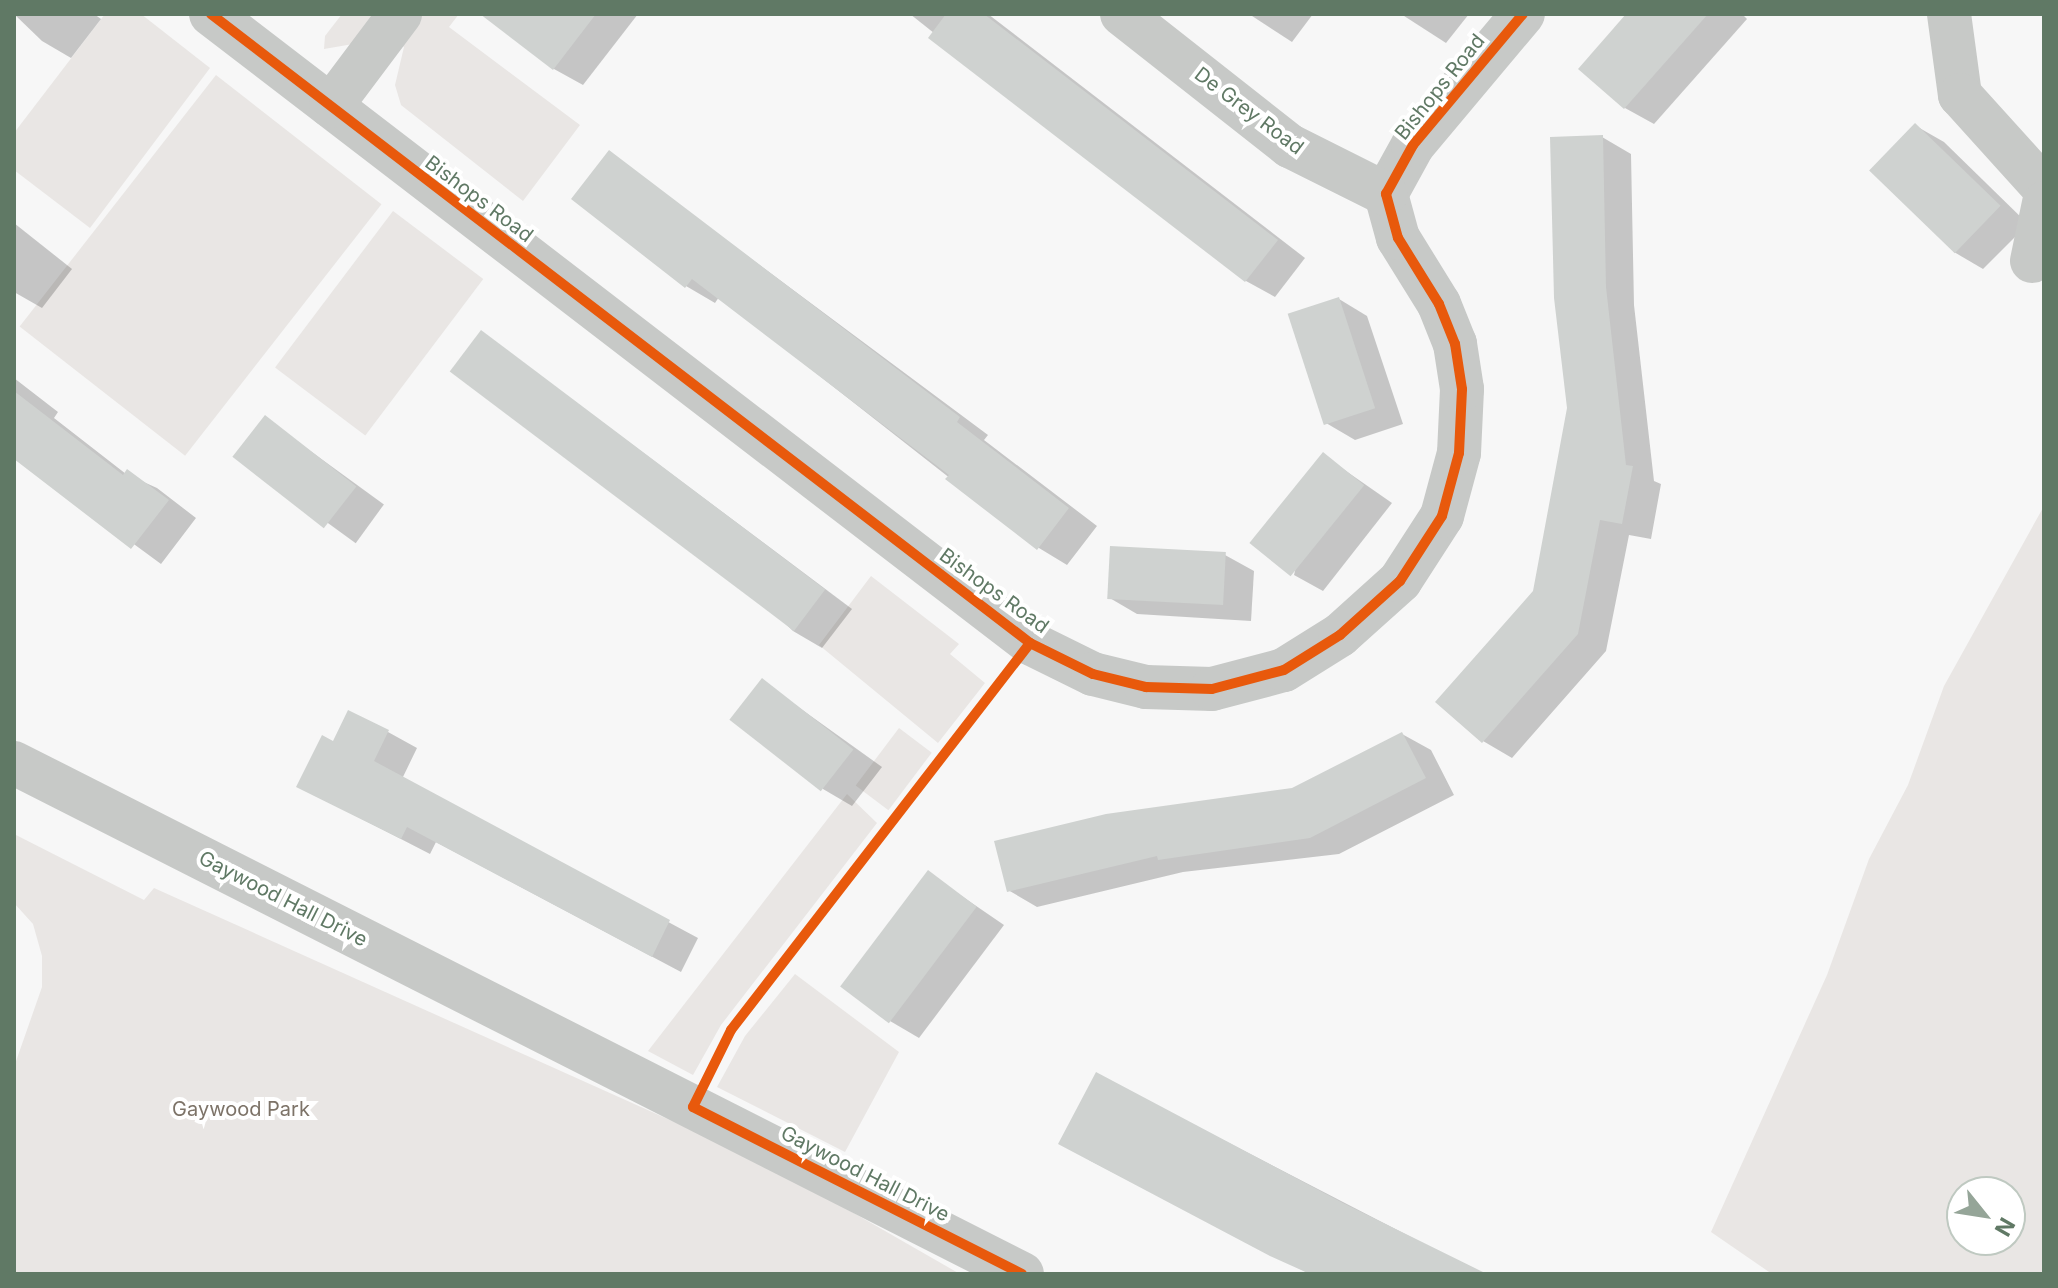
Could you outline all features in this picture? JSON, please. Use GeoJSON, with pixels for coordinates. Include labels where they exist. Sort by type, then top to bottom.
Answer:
{"type":"FeatureCollection","features":[{"type":"Feature","properties":{"kind":"street","name":"Bishops Road"},"geometry":{"type":"LineString","coordinates":[[211,14],[1030,643],[1093,674],[1146,687],[1212,689],[1284,670],[1340,635],[1400,581],[1442,516],[1459,453],[1462,389],[1455,344],[1439,304],[1398,238],[1386,194],[1413,145],[1523,14]]}},
{"type":"Feature","properties":{"kind":"street"},"geometry":{"type":"LineString","coordinates":[[331,106],[400,14]]}},
{"type":"Feature","properties":{"kind":"street","name":"De Grey Road"},"geometry":{"type":"LineString","coordinates":[[1122,14],[1290,146],[1386,194]]}},
{"type":"Feature","properties":{"kind":"street"},"geometry":{"type":"LineString","coordinates":[[1949,14],[1960,95],[2044,188]]}},
{"type":"Feature","properties":{"kind":"street"},"geometry":{"type":"LineString","coordinates":[[2032,261],[2044,203]]}},
{"type":"Feature","properties":{"kind":"street","name":"Gaywood Hall Drive"},"geometry":{"type":"LineString","coordinates":[[14,763],[1022,1274]]}},
{"type":"Feature","properties":{"kind":"green space"},"geometry":{"type":"Polygon","coordinates":[[[105,14],[141,14],[210,68],[90,228],[14,170],[14,133],[105,14]]]}},
{"type":"Feature","properties":{"kind":"green space"},"geometry":{"type":"Polygon","coordinates":[[[342,14],[384,14],[353,44],[324,49],[325,36],[342,14]]]}},
{"type":"Feature","properties":{"kind":"green space"},"geometry":{"type":"Polygon","coordinates":[[[412,14],[459,14],[449,27],[580,125],[523,201],[401,105],[395,85],[404,47],[393,38],[412,14]]]}},
{"type":"Feature","properties":{"kind":"green space"},"geometry":{"type":"Polygon","coordinates":[[[216,75],[381,204],[185,456],[20,326],[216,75]]]}},
{"type":"Feature","properties":{"kind":"green space"},"geometry":{"type":"Polygon","coordinates":[[[393,211],[483,279],[365,436],[275,368],[393,211]]]}},
{"type":"Feature","properties":{"kind":"green space"},"geometry":{"type":"Polygon","coordinates":[[[2044,506],[2044,1274],[1772,1274],[1711,1232],[1827,975],[1869,859],[1908,785],[1944,686],[2044,506]]]}},
{"type":"Feature","properties":{"kind":"green space"},"geometry":{"type":"Polygon","coordinates":[[[871,576],[959,644],[950,654],[985,683],[938,743],[819,645],[871,576]]]}},
{"type":"Feature","properties":{"kind":"green space"},"geometry":{"type":"Polygon","coordinates":[[[899,728],[932,753],[888,810],[856,786],[899,728]]]}},
{"type":"Feature","properties":{"kind":"green space"},"geometry":{"type":"Polygon","coordinates":[[[847,794],[877,823],[721,1025],[693,1075],[648,1051],[847,794]]]}},
{"type":"Feature","properties":{"kind":"green space","name":"Gaywood Park"},"geometry":{"type":"Polygon","coordinates":[[[14,834],[144,900],[154,888],[770,1165],[960,1274],[14,1274],[14,1067],[42,987],[42,956],[33,924],[14,903],[14,834]]]}},
{"type":"Feature","properties":{"kind":"green space"},"geometry":{"type":"Polygon","coordinates":[[[795,974],[899,1052],[845,1152],[717,1087],[745,1036],[795,974]]]}},
{"type":"Feature","properties":{"kind":"building"},"geometry":{"type":"Polygon","coordinates":[[[480,14],[596,14],[553,70],[480,14]]]}},
{"type":"Feature","properties":{"kind":"building"},"geometry":{"type":"Polygon","coordinates":[[[946,14],[984,14],[1278,240],[1245,282],[928,38],[946,14]]]}},
{"type":"Feature","properties":{"kind":"building"},"geometry":{"type":"Polygon","coordinates":[[[1626,14],[1708,14],[1624,109],[1578,69],[1626,14]]]}},
{"type":"Feature","properties":{"kind":"building"},"geometry":{"type":"Polygon","coordinates":[[[1915,123],[2001,206],[1955,253],[1869,170],[1915,123]]]}},
{"type":"Feature","properties":{"kind":"building"},"geometry":{"type":"Polygon","coordinates":[[[1603,135],[1606,287],[1626,465],[1633,466],[1622,524],[1600,520],[1578,634],[1482,743],[1435,702],[1533,591],[1567,408],[1554,298],[1550,137],[1603,135]]]}},
{"type":"Feature","properties":{"kind":"building"},"geometry":{"type":"Polygon","coordinates":[[[609,150],[960,417],[957,422],[1069,508],[1037,550],[945,479],[949,475],[692,279],[685,288],[571,199],[609,150]]]}},
{"type":"Feature","properties":{"kind":"building"},"geometry":{"type":"Polygon","coordinates":[[[1339,297],[1375,408],[1324,425],[1288,314],[1339,297]]]}},
{"type":"Feature","properties":{"kind":"building"},"geometry":{"type":"Polygon","coordinates":[[[481,330],[825,589],[794,631],[450,372],[481,330]]]}},
{"type":"Feature","properties":{"kind":"building"},"geometry":{"type":"Polygon","coordinates":[[[14,391],[123,475],[127,469],[169,500],[131,549],[14,459],[14,391]]]}},
{"type":"Feature","properties":{"kind":"building"},"geometry":{"type":"Polygon","coordinates":[[[265,415],[356,486],[324,528],[232,457],[265,415]]]}},
{"type":"Feature","properties":{"kind":"building"},"geometry":{"type":"Polygon","coordinates":[[[1323,452],[1364,485],[1291,576],[1249,543],[1323,452]]]}},
{"type":"Feature","properties":{"kind":"building"},"geometry":{"type":"Polygon","coordinates":[[[1110,546],[1226,552],[1223,605],[1107,599],[1110,546]]]}},
{"type":"Feature","properties":{"kind":"building"},"geometry":{"type":"Polygon","coordinates":[[[762,678],[853,749],[821,791],[729,720],[762,678]]]}},
{"type":"Feature","properties":{"kind":"building"},"geometry":{"type":"Polygon","coordinates":[[[348,710],[389,730],[374,761],[670,920],[652,957],[407,827],[401,839],[296,787],[322,735],[333,741],[348,710]]]}},
{"type":"Feature","properties":{"kind":"building"},"geometry":{"type":"Polygon","coordinates":[[[1402,732],[1426,778],[1310,838],[1158,860],[1157,856],[1007,892],[994,841],[1106,814],[1292,788],[1402,732]]]}},
{"type":"Feature","properties":{"kind":"building"},"geometry":{"type":"Polygon","coordinates":[[[928,870],[977,907],[889,1023],[840,987],[928,870]]]}},
{"type":"Feature","properties":{"kind":"building"},"geometry":{"type":"Polygon","coordinates":[[[1096,1072],[1343,1203],[1487,1274],[1310,1274],[1270,1256],[1058,1144],[1096,1072]]]}},
{"type":"Feature","properties":{"kind":"cycle path"},"geometry":{"type":"LineString","coordinates":[[211,14],[1030,643],[1093,674],[1146,687],[1212,689],[1284,670],[1340,635],[1400,581],[1442,516],[1459,453],[1462,389],[1455,344],[1439,304],[1398,238],[1386,194],[1413,145],[1523,14]]}},
{"type":"Feature","properties":{"kind":"cycle path"},"geometry":{"type":"LineString","coordinates":[[1022,1274],[693,1107],[731,1030],[1030,643]]}}]}
